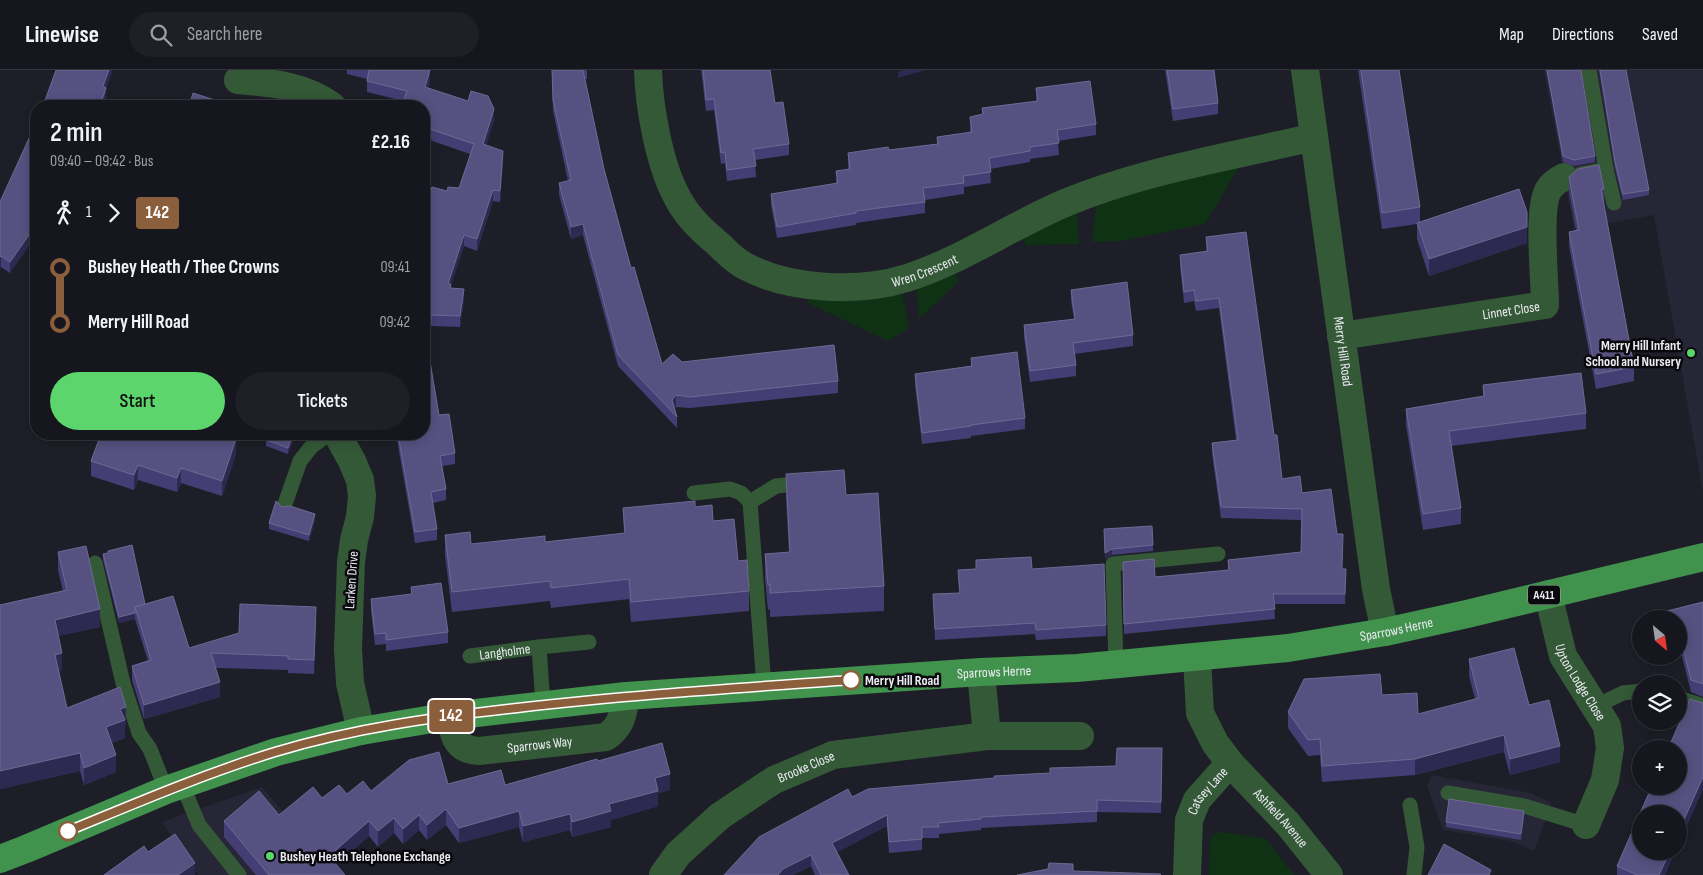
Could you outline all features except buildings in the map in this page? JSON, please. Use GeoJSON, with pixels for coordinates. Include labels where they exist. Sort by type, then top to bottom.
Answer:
{"type":"FeatureCollection","features":[{"type":"Feature","properties":{"kind":"main road","name":"Sparrows Herne"},"geometry":{"type":"LineString","coordinates":[[0,858],[174,787],[276,752],[361,731],[450,716],[626,696],[981,672],[1116,665],[1288,648],[1385,632],[1703,557]]}},
{"type":"Feature","properties":{"kind":"street","name":"Wren Crescent"},"geometry":{"type":"LineString","coordinates":[[648,70],[655,128],[663,161],[675,195],[688,214],[703,231],[744,266],[784,281],[817,286],[856,287],[885,284],[907,278],[948,262],[1064,203],[1130,180],[1182,166],[1314,138]]}},
{"type":"Feature","properties":{"kind":"street","name":"Merry Hill Road"},"geometry":{"type":"LineString","coordinates":[[1305,70],[1376,589],[1385,632]]}},
{"type":"Feature","properties":{"kind":"street"},"geometry":{"type":"LineString","coordinates":[[238,80],[282,77],[322,100]]}},
{"type":"Feature","properties":{"kind":"street","name":"Linnet Close"},"geometry":{"type":"LineString","coordinates":[[1341,336],[1545,305],[1542,210],[1549,189],[1557,180],[1564,177]]}},
{"type":"Feature","properties":{"kind":"street","name":"Larken Drive"},"geometry":{"type":"LineString","coordinates":[[340,440],[360,480],[362,496],[360,517],[354,540],[348,649],[350,683],[361,731]]}},
{"type":"Feature","properties":{"kind":"street","name":"Upton Lodge Close"},"geometry":{"type":"LineString","coordinates":[[1548,594],[1564,656],[1607,726],[1610,748],[1606,780],[1586,825]]}},
{"type":"Feature","properties":{"kind":"street","name":"Catsey Lane"},"geometry":{"type":"LineString","coordinates":[[1187,875],[1189,820],[1197,800],[1230,763],[1215,743],[1200,713],[1197,658]]}},
{"type":"Feature","properties":{"kind":"street"},"geometry":{"type":"LineString","coordinates":[[981,672],[987,736]]}},
{"type":"Feature","properties":{"kind":"street","name":"Sparrows Way"},"geometry":{"type":"LineString","coordinates":[[450,716],[455,737],[462,747],[470,751],[606,737],[618,727],[622,719],[626,696]]}},
{"type":"Feature","properties":{"kind":"street","name":"Brooke Close"},"geometry":{"type":"LineString","coordinates":[[662,875],[678,854],[720,816],[774,780],[833,755],[987,736],[1080,736]]}},
{"type":"Feature","properties":{"kind":"street","name":"Ashfield Avenue"},"geometry":{"type":"LineString","coordinates":[[1230,763],[1288,824],[1328,875]]}},
{"type":"Feature","properties":{"kind":"lane"},"geometry":{"type":"LineString","coordinates":[[1588,70],[1605,165],[1614,203]]}},
{"type":"Feature","properties":{"kind":"lane"},"geometry":{"type":"LineString","coordinates":[[1564,177],[1606,169],[1605,165]]}},
{"type":"Feature","properties":{"kind":"lane"},"geometry":{"type":"LineString","coordinates":[[285,504],[300,461],[310,447],[320,440]]}},
{"type":"Feature","properties":{"kind":"lane"},"geometry":{"type":"LineString","coordinates":[[750,502],[776,486],[822,482]]}},
{"type":"Feature","properties":{"kind":"lane"},"geometry":{"type":"LineString","coordinates":[[694,493],[730,489],[741,493],[750,502],[764,686]]}},
{"type":"Feature","properties":{"kind":"lane"},"geometry":{"type":"LineString","coordinates":[[1116,665],[1113,564],[1218,554]]}},
{"type":"Feature","properties":{"kind":"lane"},"geometry":{"type":"LineString","coordinates":[[95,563],[122,683],[139,733],[199,825],[239,875]]}},
{"type":"Feature","properties":{"kind":"lane","name":"Langholme"},"geometry":{"type":"LineString","coordinates":[[470,656],[589,642]]}},
{"type":"Feature","properties":{"kind":"lane","name":"Langholme"},"geometry":{"type":"LineString","coordinates":[[539,647],[543,705]]}},
{"type":"Feature","properties":{"kind":"lane"},"geometry":{"type":"LineString","coordinates":[[1596,706],[1622,694],[1632,692]]}},
{"type":"Feature","properties":{"kind":"lane"},"geometry":{"type":"LineString","coordinates":[[1687,701],[1703,706]]}},
{"type":"Feature","properties":{"kind":"lane"},"geometry":{"type":"LineString","coordinates":[[1448,793],[1524,806],[1586,825]]}},
{"type":"Feature","properties":{"kind":"lane"},"geometry":{"type":"LineString","coordinates":[[1410,805],[1417,847],[1414,875]]}},
{"type":"Feature","properties":{"kind":"shaded area"},"geometry":{"type":"Polygon","coordinates":[[[1544,70],[1703,70],[1703,492],[1654,215],[1574,229],[1544,70]]]}},
{"type":"Feature","properties":{"kind":"shaded area"},"geometry":{"type":"Polygon","coordinates":[[[1432,775],[1531,793],[1552,803],[1534,851],[1511,841],[1443,830],[1427,786],[1432,775]]]}},
{"type":"Feature","properties":{"kind":"shaded area"},"geometry":{"type":"Polygon","coordinates":[[[262,787],[336,875],[198,875],[162,822],[262,787]]]}},
{"type":"Feature","properties":{"kind":"green space"},"geometry":{"type":"Polygon","coordinates":[[[1239,167],[1205,224],[1122,241],[1092,242],[1096,205],[1144,189],[1239,167]]]}},
{"type":"Feature","properties":{"kind":"green space"},"geometry":{"type":"Polygon","coordinates":[[[1077,211],[1079,244],[1025,245],[1025,233],[1077,211]]]}},
{"type":"Feature","properties":{"kind":"green space"},"geometry":{"type":"Polygon","coordinates":[[[954,271],[959,281],[919,319],[917,288],[954,271]]]}},
{"type":"Feature","properties":{"kind":"green space"},"geometry":{"type":"Polygon","coordinates":[[[902,293],[909,328],[888,341],[808,303],[809,298],[836,301],[902,293]]]}},
{"type":"Feature","properties":{"kind":"green space"},"geometry":{"type":"Polygon","coordinates":[[[1218,832],[1259,837],[1267,840],[1294,875],[1209,875],[1210,841],[1212,836],[1218,832]]]}},
{"type":"Feature","properties":{"kind":"bus line","name":"142"},"geometry":{"type":"LineString","coordinates":[[68,831],[166,790],[276,752],[361,731],[450,716],[626,696],[851,680]]}},
{"type":"Feature","properties":{"kind":"place","name":"Merry Hill Infant School and Nursery"},"geometry":{"type":"Point","coordinates":[1691,353]}},
{"type":"Feature","properties":{"kind":"place","name":"Merry Hill Road"},"geometry":{"type":"Point","coordinates":[851,680]}},
{"type":"Feature","properties":{"kind":"place","name":"Bushey Heath Telephone Exchange"},"geometry":{"type":"Point","coordinates":[270,856]}}]}
